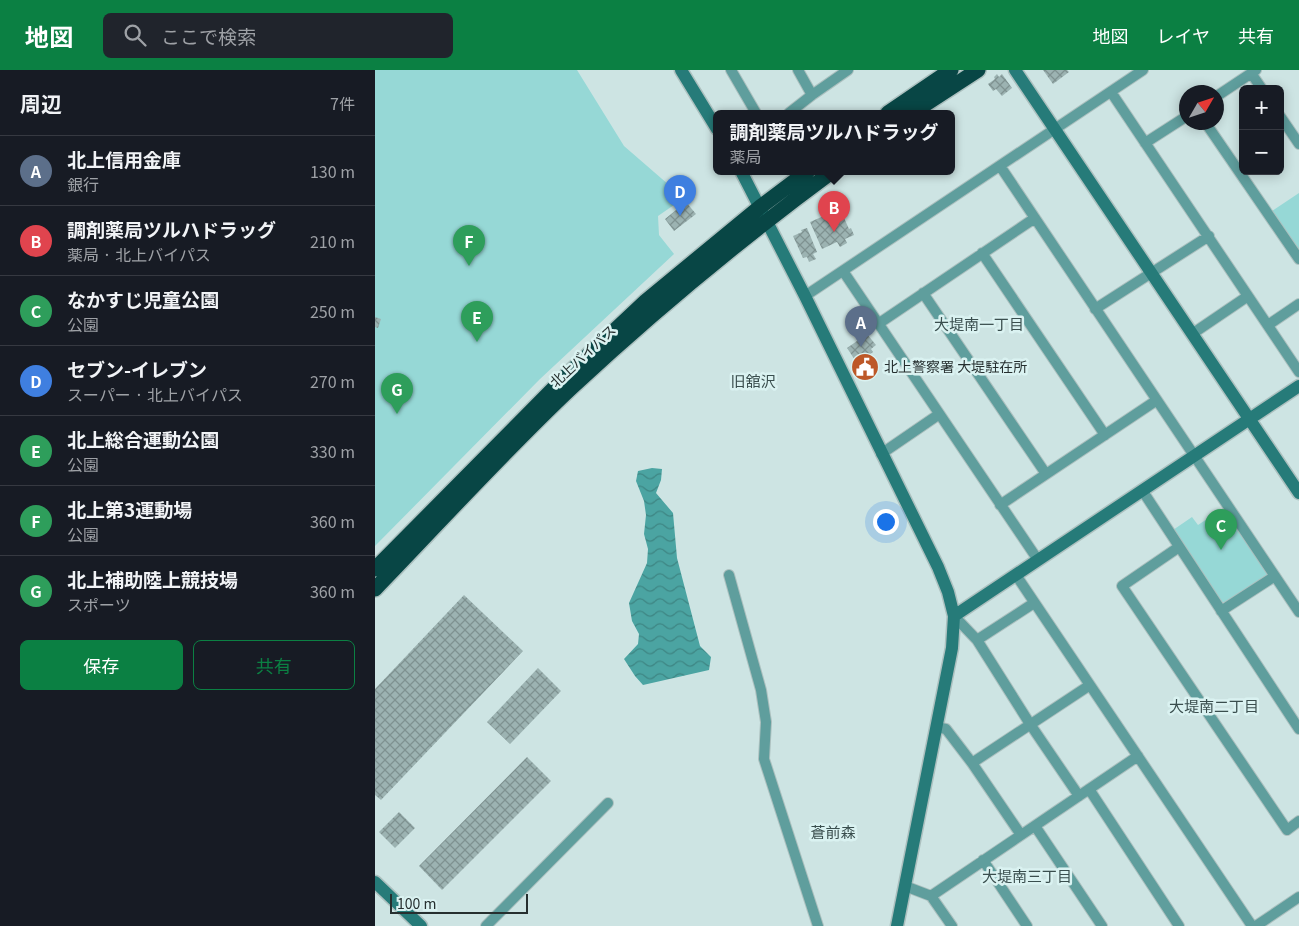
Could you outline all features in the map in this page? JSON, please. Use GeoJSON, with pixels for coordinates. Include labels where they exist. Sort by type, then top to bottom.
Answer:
{"type":"FeatureCollection","features":[{"type":"Feature","properties":{"kind":"highway"},"geometry":{"type":"LineString","coordinates":[[892,110],[951,70]]}},
{"type":"Feature","properties":{"kind":"highway"},"geometry":{"type":"LineString","coordinates":[[917,110],[978,70]]}},
{"type":"Feature","properties":{"kind":"highway","name":"北上バイパス"},"geometry":{"type":"LineString","coordinates":[[375,589],[570,389],[804,175]]}},
{"type":"Feature","properties":{"kind":"highway","name":"北上バイパス"},"geometry":{"type":"LineString","coordinates":[[375,568],[479,462],[632,314],[763,213],[826,175]]}},
{"type":"Feature","properties":{"kind":"street"},"geometry":{"type":"LineString","coordinates":[[681,70],[713,122]]}},
{"type":"Feature","properties":{"kind":"street"},"geometry":{"type":"LineString","coordinates":[[731,70],[754,110]]}},
{"type":"Feature","properties":{"kind":"street"},"geometry":{"type":"LineString","coordinates":[[798,70],[812,95]]}},
{"type":"Feature","properties":{"kind":"street"},"geometry":{"type":"LineString","coordinates":[[793,110],[849,70]]}},
{"type":"Feature","properties":{"kind":"street"},"geometry":{"type":"LineString","coordinates":[[1015,70],[1299,494]]}},
{"type":"Feature","properties":{"kind":"street"},"geometry":{"type":"LineString","coordinates":[[805,296],[1143,70]]}},
{"type":"Feature","properties":{"kind":"street"},"geometry":{"type":"LineString","coordinates":[[1224,91],[1253,71],[1260,85]]}},
{"type":"Feature","properties":{"kind":"street"},"geometry":{"type":"LineString","coordinates":[[1111,92],[1299,372]]}},
{"type":"Feature","properties":{"kind":"street"},"geometry":{"type":"LineString","coordinates":[[1145,143],[1179,121]]}},
{"type":"Feature","properties":{"kind":"street"},"geometry":{"type":"LineString","coordinates":[[1284,122],[1299,144]]}},
{"type":"Feature","properties":{"kind":"street"},"geometry":{"type":"LineString","coordinates":[[1210,130],[1299,259]]}},
{"type":"Feature","properties":{"kind":"street"},"geometry":{"type":"LineString","coordinates":[[999,166],[1299,612]]}},
{"type":"Feature","properties":{"kind":"street"},"geometry":{"type":"LineString","coordinates":[[743,175],[805,296],[938,567],[949,592],[954,616],[952,648],[897,926]]}},
{"type":"Feature","properties":{"kind":"street"},"geometry":{"type":"LineString","coordinates":[[878,324],[1035,218]]}},
{"type":"Feature","properties":{"kind":"street"},"geometry":{"type":"LineString","coordinates":[[1095,308],[1209,236]]}},
{"type":"Feature","properties":{"kind":"street"},"geometry":{"type":"LineString","coordinates":[[982,253],[1105,435]]}},
{"type":"Feature","properties":{"kind":"street"},"geometry":{"type":"LineString","coordinates":[[843,271],[938,415],[1038,560]]}},
{"type":"Feature","properties":{"kind":"street"},"geometry":{"type":"LineString","coordinates":[[923,293],[1046,474]]}},
{"type":"Feature","properties":{"kind":"street"},"geometry":{"type":"LineString","coordinates":[[1192,334],[1248,296]]}},
{"type":"Feature","properties":{"kind":"street"},"geometry":{"type":"LineString","coordinates":[[1267,325],[1299,304]]}},
{"type":"Feature","properties":{"kind":"street"},"geometry":{"type":"LineString","coordinates":[[954,616],[1299,386]]}},
{"type":"Feature","properties":{"kind":"street"},"geometry":{"type":"LineString","coordinates":[[1000,506],[1157,400]]}},
{"type":"Feature","properties":{"kind":"street"},"geometry":{"type":"LineString","coordinates":[[881,454],[938,415]]}},
{"type":"Feature","properties":{"kind":"street"},"geometry":{"type":"LineString","coordinates":[[1142,490],[1299,729]]}},
{"type":"Feature","properties":{"kind":"street"},"geometry":{"type":"LineString","coordinates":[[1179,547],[1123,586],[1287,830],[1299,821]]}},
{"type":"Feature","properties":{"kind":"street"},"geometry":{"type":"LineString","coordinates":[[729,575],[761,690],[767,722],[765,759],[818,926]]}},
{"type":"Feature","properties":{"kind":"street"},"geometry":{"type":"LineString","coordinates":[[1016,575],[1254,926],[1299,897]]}},
{"type":"Feature","properties":{"kind":"street"},"geometry":{"type":"LineString","coordinates":[[1221,611],[1275,576]]}},
{"type":"Feature","properties":{"kind":"street"},"geometry":{"type":"LineString","coordinates":[[977,640],[1034,603]]}},
{"type":"Feature","properties":{"kind":"street"},"geometry":{"type":"LineString","coordinates":[[954,616],[977,640],[1030,724],[1079,796]]}},
{"type":"Feature","properties":{"kind":"street"},"geometry":{"type":"LineString","coordinates":[[972,763],[1090,685]]}},
{"type":"Feature","properties":{"kind":"street"},"geometry":{"type":"LineString","coordinates":[[937,727],[946,729],[972,763],[1021,835]]}},
{"type":"Feature","properties":{"kind":"street"},"geometry":{"type":"LineString","coordinates":[[931,896],[1138,756]]}},
{"type":"Feature","properties":{"kind":"street"},"geometry":{"type":"LineString","coordinates":[[1089,789],[1179,926]]}},
{"type":"Feature","properties":{"kind":"street"},"geometry":{"type":"LineString","coordinates":[[486,926],[608,803]]}},
{"type":"Feature","properties":{"kind":"street"},"geometry":{"type":"LineString","coordinates":[[1035,826],[1102,926]]}},
{"type":"Feature","properties":{"kind":"street"},"geometry":{"type":"LineString","coordinates":[[983,860],[1027,926]]}},
{"type":"Feature","properties":{"kind":"street"},"geometry":{"type":"LineString","coordinates":[[375,882],[421,926]]}},
{"type":"Feature","properties":{"kind":"street"},"geometry":{"type":"LineString","coordinates":[[905,886],[931,896],[951,926]]}},
{"type":"Feature","properties":{"kind":"shaded area"},"geometry":{"type":"Polygon","coordinates":[[[375,70],[577,70],[624,146],[684,198],[658,216],[659,235],[674,254],[540,379],[375,546],[375,70]]]}},
{"type":"Feature","properties":{"kind":"shaded area"},"geometry":{"type":"Polygon","coordinates":[[[1299,193],[1299,250],[1272,211],[1299,193]]]}},
{"type":"Feature","properties":{"kind":"shaded area"},"geometry":{"type":"Polygon","coordinates":[[[1225,507],[1268,571],[1266,578],[1227,603],[1222,602],[1173,530],[1192,517],[1198,525],[1225,507]]]}},
{"type":"Feature","properties":{"kind":"water"},"geometry":{"type":"Polygon","coordinates":[[[652,468],[662,469],[661,480],[656,493],[673,513],[677,558],[700,646],[711,657],[709,670],[643,685],[624,659],[638,644],[639,634],[632,621],[629,603],[647,563],[648,549],[644,534],[646,515],[644,501],[636,481],[638,471],[652,468]]]}},
{"type":"Feature","properties":{"kind":"building"},"geometry":{"type":"Polygon","coordinates":[[[1043,70],[1067,70],[1069,72],[1053,84],[1043,70]]]}},
{"type":"Feature","properties":{"kind":"building"},"geometry":{"type":"Polygon","coordinates":[[[997,74],[999,77],[1002,74],[1012,88],[1002,96],[996,89],[993,91],[988,84],[995,79],[994,77],[997,74]]]}},
{"type":"Feature","properties":{"kind":"building"},"geometry":{"type":"Polygon","coordinates":[[[686,202],[696,214],[674,231],[665,219],[686,202]]]}},
{"type":"Feature","properties":{"kind":"building"},"geometry":{"type":"Polygon","coordinates":[[[840,209],[849,229],[851,228],[854,235],[845,239],[847,243],[840,247],[837,242],[822,249],[810,222],[840,209]]]}},
{"type":"Feature","properties":{"kind":"building"},"geometry":{"type":"Polygon","coordinates":[[[807,228],[817,252],[813,254],[816,259],[809,262],[807,257],[803,258],[793,236],[807,228]]]}},
{"type":"Feature","properties":{"kind":"building"},"geometry":{"type":"Polygon","coordinates":[[[375,317],[381,319],[378,328],[375,327],[375,317]]]}},
{"type":"Feature","properties":{"kind":"building"},"geometry":{"type":"Polygon","coordinates":[[[867,334],[876,345],[871,349],[873,352],[857,363],[847,348],[867,334]]]}},
{"type":"Feature","properties":{"kind":"building","name":"北上警察署 大堤駐在所"},"geometry":{"type":"Polygon","coordinates":[[[871,358],[876,366],[860,378],[853,369],[871,358]]]}},
{"type":"Feature","properties":{"kind":"building"},"geometry":{"type":"Polygon","coordinates":[[[464,595],[523,651],[381,800],[375,795],[375,689],[464,595]]]}},
{"type":"Feature","properties":{"kind":"building"},"geometry":{"type":"Polygon","coordinates":[[[538,668],[561,691],[510,744],[487,722],[538,668]]]}},
{"type":"Feature","properties":{"kind":"building"},"geometry":{"type":"Polygon","coordinates":[[[527,757],[551,781],[442,890],[419,866],[527,757]]]}},
{"type":"Feature","properties":{"kind":"building"},"geometry":{"type":"Polygon","coordinates":[[[399,812],[415,828],[395,848],[379,832],[399,812]]]}},
{"type":"Feature","properties":{"kind":"place","name":"セブン-イレブン"},"geometry":{"type":"Point","coordinates":[680,216]}},
{"type":"Feature","properties":{"kind":"place","name":"調剤薬局ツルハドラッグ"},"geometry":{"type":"Point","coordinates":[834,232]}},
{"type":"Feature","properties":{"kind":"place","name":"北上第3運動場"},"geometry":{"type":"Point","coordinates":[469,266]}},
{"type":"Feature","properties":{"kind":"place","name":"北上総合運動公園"},"geometry":{"type":"Point","coordinates":[477,342]}},
{"type":"Feature","properties":{"kind":"place","name":"北上信用金庫"},"geometry":{"type":"Point","coordinates":[861,347]}},
{"type":"Feature","properties":{"kind":"place","name":"北上警察署 大堤駐在所"},"geometry":{"type":"Point","coordinates":[865,367]}},
{"type":"Feature","properties":{"kind":"place","name":"北上補助陸上競技場"},"geometry":{"type":"Point","coordinates":[397,414]}},
{"type":"Feature","properties":{"kind":"place","name":"なかすじ児童公園"},"geometry":{"type":"Point","coordinates":[1221,550]}},
{"type":"Feature","properties":{"kind":"district","name":"大堤南一丁目"},"geometry":{"type":"Point","coordinates":[979,325]}},
{"type":"Feature","properties":{"kind":"district","name":"旧舘沢"},"geometry":{"type":"Point","coordinates":[753,382]}},
{"type":"Feature","properties":{"kind":"district","name":"大堤南二丁目"},"geometry":{"type":"Point","coordinates":[1214,707]}},
{"type":"Feature","properties":{"kind":"district","name":"蒼前森"},"geometry":{"type":"Point","coordinates":[833,833]}},
{"type":"Feature","properties":{"kind":"district","name":"大堤南三丁目"},"geometry":{"type":"Point","coordinates":[1027,877]}}]}
